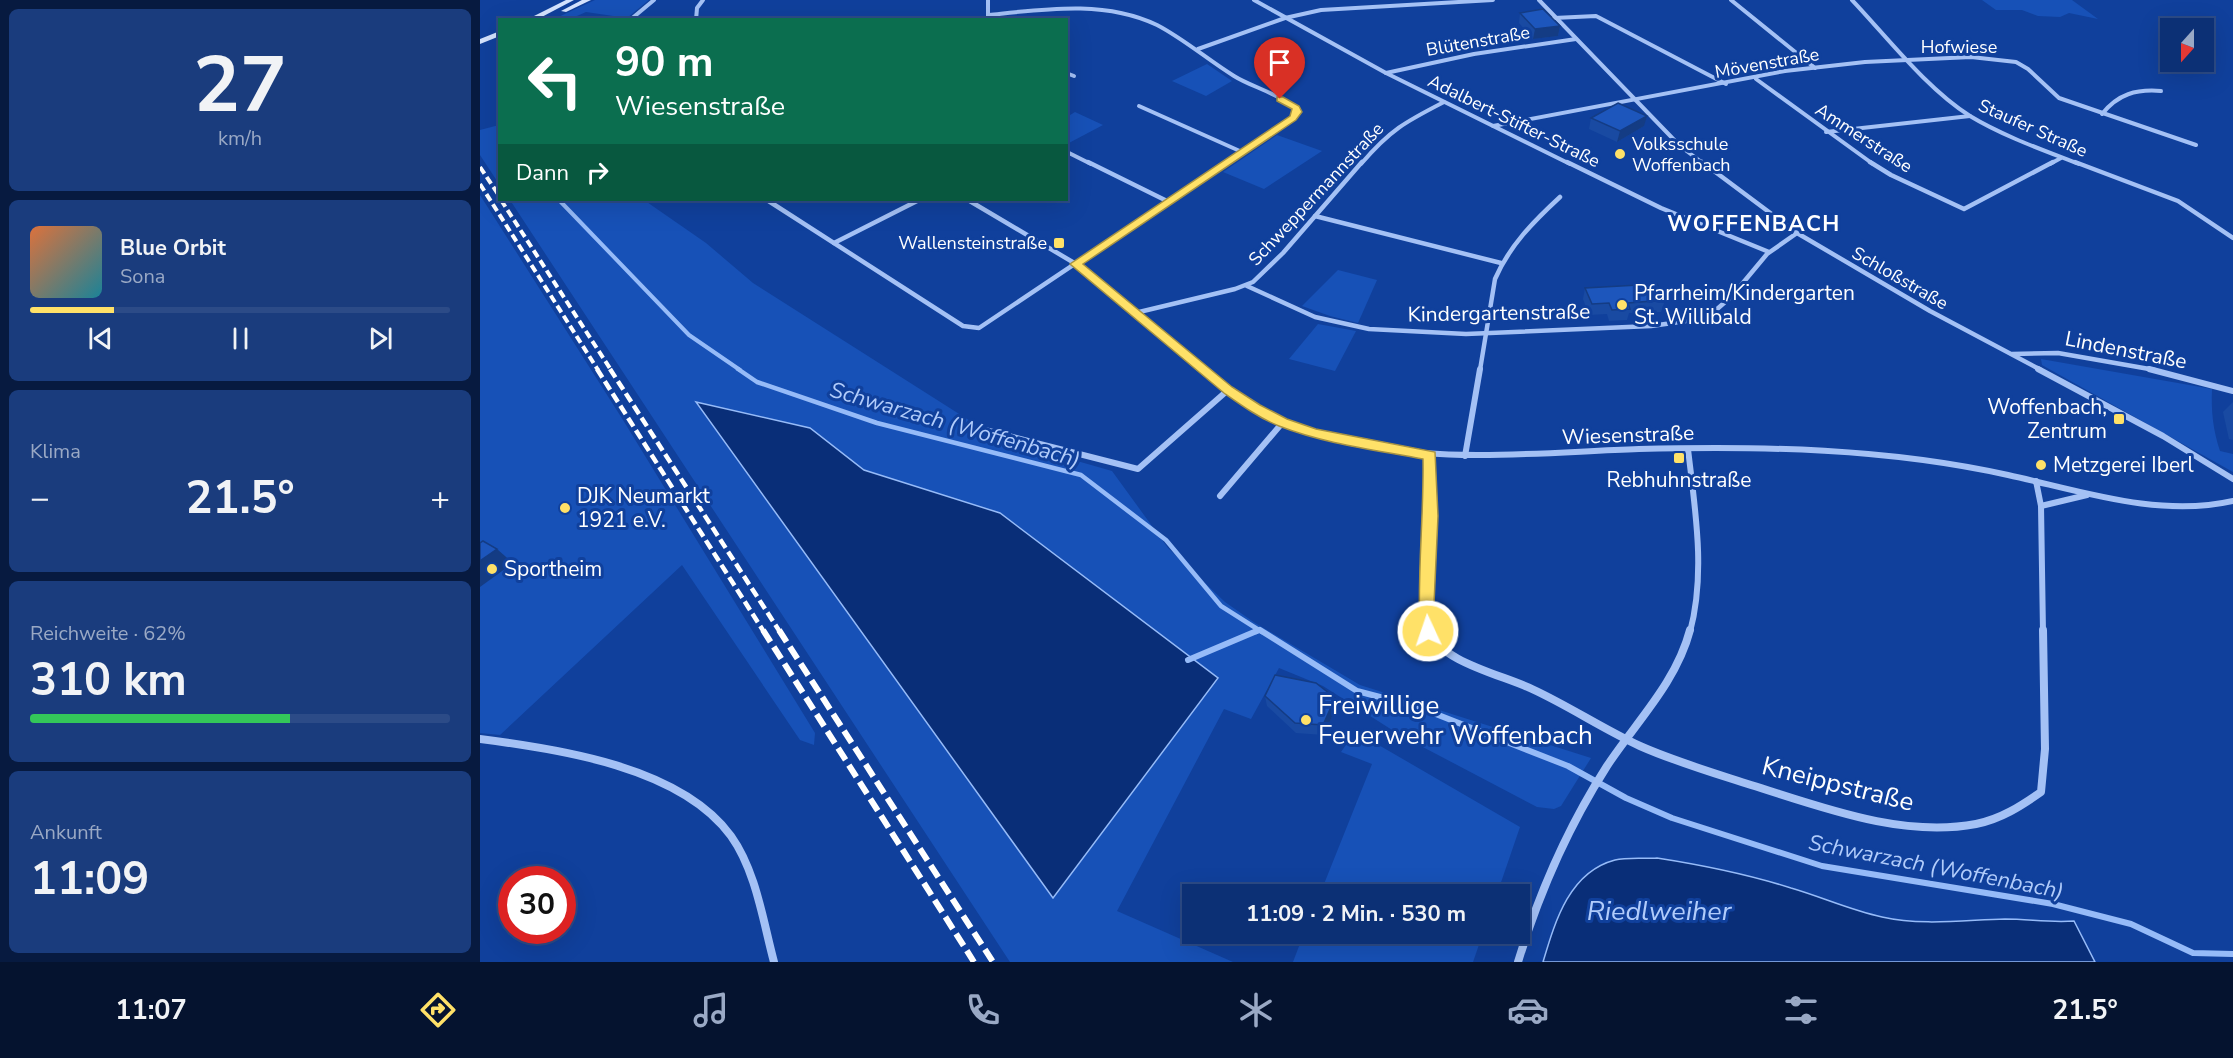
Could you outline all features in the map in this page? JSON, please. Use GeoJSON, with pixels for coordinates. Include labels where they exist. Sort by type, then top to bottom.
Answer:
{"type":"FeatureCollection","features":[{"type":"Feature","properties":{"kind":"main road"},"geometry":{"type":"LineString","coordinates":[[533,18],[571,0]]}},
{"type":"Feature","properties":{"kind":"main road"},"geometry":{"type":"LineString","coordinates":[[551,18],[588,0]]}},
{"type":"Feature","properties":{"kind":"main road"},"geometry":{"type":"LineString","coordinates":[[480,42],[498,34]]}},
{"type":"Feature","properties":{"kind":"main road"},"geometry":{"type":"LineString","coordinates":[[480,50],[498,42]]}},
{"type":"Feature","properties":{"kind":"street"},"geometry":{"type":"LineString","coordinates":[[632,18],[654,0]]}},
{"type":"Feature","properties":{"kind":"street"},"geometry":{"type":"LineString","coordinates":[[696,18],[697,8],[703,0]]}},
{"type":"Feature","properties":{"kind":"street"},"geometry":{"type":"LineString","coordinates":[[769,201],[969,328],[984,327],[1293,118],[1297,109],[1234,76],[1198,49],[1148,21],[1116,11],[1074,8],[989,17],[988,0]]}},
{"type":"Feature","properties":{"kind":"street","name":"Adalbert-Stifter-Straße"},"geometry":{"type":"LineString","coordinates":[[1254,0],[1386,73],[1493,126],[1661,208],[1769,252]]}},
{"type":"Feature","properties":{"kind":"street"},"geometry":{"type":"LineString","coordinates":[[1198,49],[1285,18],[1346,7],[1492,0]]}},
{"type":"Feature","properties":{"kind":"street","name":"Schloßstraße"},"geometry":{"type":"LineString","coordinates":[[1539,0],[1632,98],[1708,169],[1797,233],[1862,273],[2163,436],[2233,479]]}},
{"type":"Feature","properties":{"kind":"street"},"geometry":{"type":"LineString","coordinates":[[1731,0],[1815,68]]}},
{"type":"Feature","properties":{"kind":"street","name":"Staufer Straße"},"geometry":{"type":"LineString","coordinates":[[1852,0],[1908,60],[1956,106],[1970,116],[2061,158],[2178,201],[2233,238]]}},
{"type":"Feature","properties":{"kind":"street"},"geometry":{"type":"LineString","coordinates":[[1554,18],[1596,16],[1727,84]]}},
{"type":"Feature","properties":{"kind":"street","name":"Blütenstraße"},"geometry":{"type":"LineString","coordinates":[[1386,73],[1484,52],[1576,39]]}},
{"type":"Feature","properties":{"kind":"street","name":"Hofwiese"},"geometry":{"type":"LineString","coordinates":[[1908,60],[1971,57],[2016,62],[2028,69],[2059,98],[2196,145]]}},
{"type":"Feature","properties":{"kind":"street","name":"Mövenstraße"},"geometry":{"type":"LineString","coordinates":[[1493,126],[1632,98],[1815,68],[1908,60]]}},
{"type":"Feature","properties":{"kind":"street"},"geometry":{"type":"LineString","coordinates":[[1068,74],[1074,76]]}},
{"type":"Feature","properties":{"kind":"street","name":"Ammerstraße"},"geometry":{"type":"LineString","coordinates":[[1756,79],[1826,132],[1891,175],[1964,209],[2061,158]]}},
{"type":"Feature","properties":{"kind":"street"},"geometry":{"type":"LineString","coordinates":[[2102,114],[2111,101],[2128,91],[2161,91]]}},
{"type":"Feature","properties":{"kind":"street","name":"Schweppermannstraße"},"geometry":{"type":"LineString","coordinates":[[1135,313],[1247,286],[1259,277],[1392,130],[1444,102]]}},
{"type":"Feature","properties":{"kind":"street"},"geometry":{"type":"LineString","coordinates":[[1138,106],[1242,152]]}},
{"type":"Feature","properties":{"kind":"street"},"geometry":{"type":"LineString","coordinates":[[1826,132],[1970,116]]}},
{"type":"Feature","properties":{"kind":"street"},"geometry":{"type":"LineString","coordinates":[[1069,153],[1169,202]]}},
{"type":"Feature","properties":{"kind":"street"},"geometry":{"type":"LineString","coordinates":[[1465,456],[1484,332],[1501,263],[1518,239],[1560,197]]}},
{"type":"Feature","properties":{"kind":"street"},"geometry":{"type":"LineString","coordinates":[[834,243],[917,201]]}},
{"type":"Feature","properties":{"kind":"street"},"geometry":{"type":"LineString","coordinates":[[970,201],[1076,264]]}},
{"type":"Feature","properties":{"kind":"street"},"geometry":{"type":"LineString","coordinates":[[1315,216],[1501,263]]}},
{"type":"Feature","properties":{"kind":"street","name":"Kindergartenstraße"},"geometry":{"type":"LineString","coordinates":[[1247,286],[1336,323],[1406,332],[1631,327],[1691,320],[1709,314],[1721,305],[1769,252],[1797,233]]}},
{"type":"Feature","properties":{"kind":"street","name":"Wiesenstraße"},"geometry":{"type":"LineString","coordinates":[[1076,264],[1228,390],[1283,422],[1354,442],[1430,455],[1465,456],[1688,449],[1876,453],[2036,481],[2090,494],[2186,505],[2233,501]]}},
{"type":"Feature","properties":{"kind":"street","name":"Lindenstraße"},"geometry":{"type":"LineString","coordinates":[[2011,354],[2033,351],[2063,354],[2187,378],[2233,391]]}},
{"type":"Feature","properties":{"kind":"street"},"geometry":{"type":"LineString","coordinates":[[985,430],[1138,470],[1228,390]]}},
{"type":"Feature","properties":{"kind":"street"},"geometry":{"type":"LineString","coordinates":[[1220,496],[1283,422]]}},
{"type":"Feature","properties":{"kind":"street"},"geometry":{"type":"LineString","coordinates":[[1518,962],[1551,872],[1581,812],[1625,739],[1671,677],[1687,643],[1694,621],[1698,562],[1688,449]]}},
{"type":"Feature","properties":{"kind":"street","name":"Kneippstraße"},"geometry":{"type":"LineString","coordinates":[[1430,455],[1431,516],[1426,604],[1428,631],[1432,642],[1450,654],[1532,688],[1625,739],[1658,754],[1744,782],[1897,825],[1929,828],[1967,825],[2023,808],[2041,792],[2045,771],[2041,506],[2036,481]]}},
{"type":"Feature","properties":{"kind":"street"},"geometry":{"type":"LineString","coordinates":[[2041,506],[2090,494]]}},
{"type":"Feature","properties":{"kind":"street"},"geometry":{"type":"LineString","coordinates":[[480,739],[575,756],[634,772],[702,807],[719,822],[740,852],[774,962]]}},
{"type":"Feature","properties":{"kind":"shaded area"},"geometry":{"type":"Polygon","coordinates":[[[595,0],[649,0],[627,18],[586,12],[572,18],[556,18],[595,0]]]}},
{"type":"Feature","properties":{"kind":"shaded area"},"geometry":{"type":"Polygon","coordinates":[[[1982,0],[2072,0],[2098,19],[2069,13],[2060,17],[2038,16],[2022,10],[1996,10],[1982,0]]]}},
{"type":"Feature","properties":{"kind":"shaded area"},"geometry":{"type":"Polygon","coordinates":[[[1207,64],[1232,81],[1206,96],[1172,81],[1207,64]]]}},
{"type":"Feature","properties":{"kind":"shaded area"},"geometry":{"type":"Polygon","coordinates":[[[1075,112],[1103,125],[1068,143],[1068,116],[1075,112]]]}},
{"type":"Feature","properties":{"kind":"shaded area"},"geometry":{"type":"Polygon","coordinates":[[[498,126],[498,182],[480,155],[480,130],[498,126]]]}},
{"type":"Feature","properties":{"kind":"shaded area"},"geometry":{"type":"Polygon","coordinates":[[[1277,135],[1322,151],[1264,189],[1223,172],[1277,135]]]}},
{"type":"Feature","properties":{"kind":"shaded area","name":"DJK Neumarkt 1921 e.V."},"geometry":{"type":"Polygon","coordinates":[[[480,195],[623,420],[815,733],[814,745],[800,740],[682,565],[500,735],[480,733],[480,195]]]}},
{"type":"Feature","properties":{"kind":"shaded area"},"geometry":{"type":"Polygon","coordinates":[[[511,201],[645,201],[706,243],[753,283],[997,438],[1112,471],[1168,548],[1225,602],[1255,623],[1360,685],[1591,758],[1561,806],[1554,809],[1537,807],[1400,735],[1323,686],[1279,668],[1251,719],[1224,709],[1117,911],[1182,940],[1182,944],[1192,944],[1233,962],[1010,962],[511,201]],[[696,402],[1053,898],[864,470],[810,428],[696,402]]]}},
{"type":"Feature","properties":{"kind":"shaded area"},"geometry":{"type":"Polygon","coordinates":[[[1338,270],[1377,280],[1358,323],[1302,306],[1338,270]]]}},
{"type":"Feature","properties":{"kind":"shaded area"},"geometry":{"type":"Polygon","coordinates":[[[1318,324],[1356,331],[1335,371],[1289,359],[1318,324]]]}},
{"type":"Feature","properties":{"kind":"shaded area"},"geometry":{"type":"Polygon","coordinates":[[[2041,359],[2212,389],[2212,413],[2216,436],[2220,451],[2233,454],[2233,472],[2042,365],[2041,359]]]}},
{"type":"Feature","properties":{"kind":"shaded area"},"geometry":{"type":"Polygon","coordinates":[[[1357,739],[1370,740],[1520,827],[1500,884],[1324,884],[1372,764],[1341,752],[1348,742],[1357,739]]]}},
{"type":"Feature","properties":{"kind":"shaded area"},"geometry":{"type":"Polygon","coordinates":[[[1300,944],[1479,944],[1473,962],[1293,962],[1300,944]]]}},
{"type":"Feature","properties":{"kind":"water"},"geometry":{"type":"Polygon","coordinates":[[[696,402],[810,428],[864,470],[1000,513],[1218,678],[1053,898],[696,402]]]}},
{"type":"Feature","properties":{"kind":"water","name":"Riedlweiher"},"geometry":{"type":"Polygon","coordinates":[[[1657,858],[1758,878],[1859,911],[1897,920],[1928,922],[2005,919],[2074,921],[2095,962],[1543,962],[1566,900],[1586,875],[1599,866],[1615,860],[1657,858]]]}},
{"type":"Feature","properties":{"kind":"building"},"geometry":{"type":"Polygon","coordinates":[[[1543,9],[1560,26],[1535,29],[1520,13],[1543,9]]]}},
{"type":"Feature","properties":{"kind":"building"},"geometry":{"type":"Polygon","coordinates":[[[1618,103],[1647,116],[1620,131],[1591,118],[1618,103]]]}},
{"type":"Feature","properties":{"kind":"building"},"geometry":{"type":"Polygon","coordinates":[[[1657,284],[1665,300],[1628,303],[1630,309],[1612,310],[1609,303],[1592,304],[1585,288],[1657,284]]]}},
{"type":"Feature","properties":{"kind":"building"},"geometry":{"type":"Polygon","coordinates":[[[483,541],[497,549],[480,561],[480,543],[483,541]]]}},
{"type":"Feature","properties":{"kind":"building","name":"Freiwillige Feuerwehr Woffenbach"},"geometry":{"type":"Polygon","coordinates":[[[1275,675],[1316,683],[1335,698],[1323,725],[1295,723],[1265,696],[1275,675]]]}},
{"type":"Feature","properties":{"kind":"waterway","name":"Schwarzach (Woffenbach)"},"geometry":{"type":"LineString","coordinates":[[560,201],[689,335],[740,370]]}},
{"type":"Feature","properties":{"kind":"waterway","name":"Schwarzach (Woffenbach)"},"geometry":{"type":"LineString","coordinates":[[738,369],[757,382],[877,423],[1081,475],[1166,540],[1221,606],[1259,630]]}},
{"type":"Feature","properties":{"kind":"waterway"},"geometry":{"type":"LineString","coordinates":[[1188,660],[1259,630]]}},
{"type":"Feature","properties":{"kind":"waterway","name":"Schwarzach (Woffenbach)"},"geometry":{"type":"LineString","coordinates":[[1259,630],[1357,691],[1418,707],[1568,766],[1626,798],[1672,818],[1822,866],[2053,904],[2131,924],[2193,953],[2233,954]]}},
{"type":"Feature","properties":{"kind":"railway"},"geometry":{"type":"LineString","coordinates":[[480,167],[498,194]]}},
{"type":"Feature","properties":{"kind":"railway"},"geometry":{"type":"LineString","coordinates":[[480,184],[598,370]]}},
{"type":"Feature","properties":{"kind":"railway"},"geometry":{"type":"LineString","coordinates":[[502,201],[611,370]]}},
{"type":"Feature","properties":{"kind":"railway"},"geometry":{"type":"LineString","coordinates":[[597,369],[764,632]]}},
{"type":"Feature","properties":{"kind":"railway"},"geometry":{"type":"LineString","coordinates":[[610,369],[780,632]]}},
{"type":"Feature","properties":{"kind":"railway"},"geometry":{"type":"LineString","coordinates":[[763,630],[974,962]]}},
{"type":"Feature","properties":{"kind":"railway"},"geometry":{"type":"LineString","coordinates":[[779,630],[993,962]]}},
{"type":"Feature","properties":{"kind":"place","name":"Volksschule Woffenbach"},"geometry":{"type":"Point","coordinates":[1620,154]}},
{"type":"Feature","properties":{"kind":"place","name":"Wallensteinstraße"},"geometry":{"type":"Point","coordinates":[1059,243]}},
{"type":"Feature","properties":{"kind":"place","name":"Pfarrheim/Kindergarten St. Willibald"},"geometry":{"type":"Point","coordinates":[1622,305]}},
{"type":"Feature","properties":{"kind":"place","name":"Woffenbach, Zentrum"},"geometry":{"type":"Point","coordinates":[2119,419]}},
{"type":"Feature","properties":{"kind":"place","name":"Rebhuhnstraße"},"geometry":{"type":"Point","coordinates":[1679,458]}},
{"type":"Feature","properties":{"kind":"place","name":"Metzgerei Iberl"},"geometry":{"type":"Point","coordinates":[2041,465]}},
{"type":"Feature","properties":{"kind":"place","name":"DJK Neumarkt 1921 e.V."},"geometry":{"type":"Point","coordinates":[565,508]}},
{"type":"Feature","properties":{"kind":"place","name":"Sportheim"},"geometry":{"type":"Point","coordinates":[492,569]}},
{"type":"Feature","properties":{"kind":"place","name":"Freiwillige Feuerwehr Woffenbach"},"geometry":{"type":"Point","coordinates":[1306,720]}},
{"type":"Feature","properties":{"kind":"district","name":"WOFFENBACH"},"geometry":{"type":"Point","coordinates":[1754,224]}},
{"type":"Feature","properties":{"kind":"route"},"geometry":{"type":"LineString","coordinates":[[1280,99],[1297,109],[1293,118],[1076,264],[1228,390],[1255,408],[1283,422],[1315,433],[1430,455],[1431,516],[1426,604],[1428,631]]}}]}
